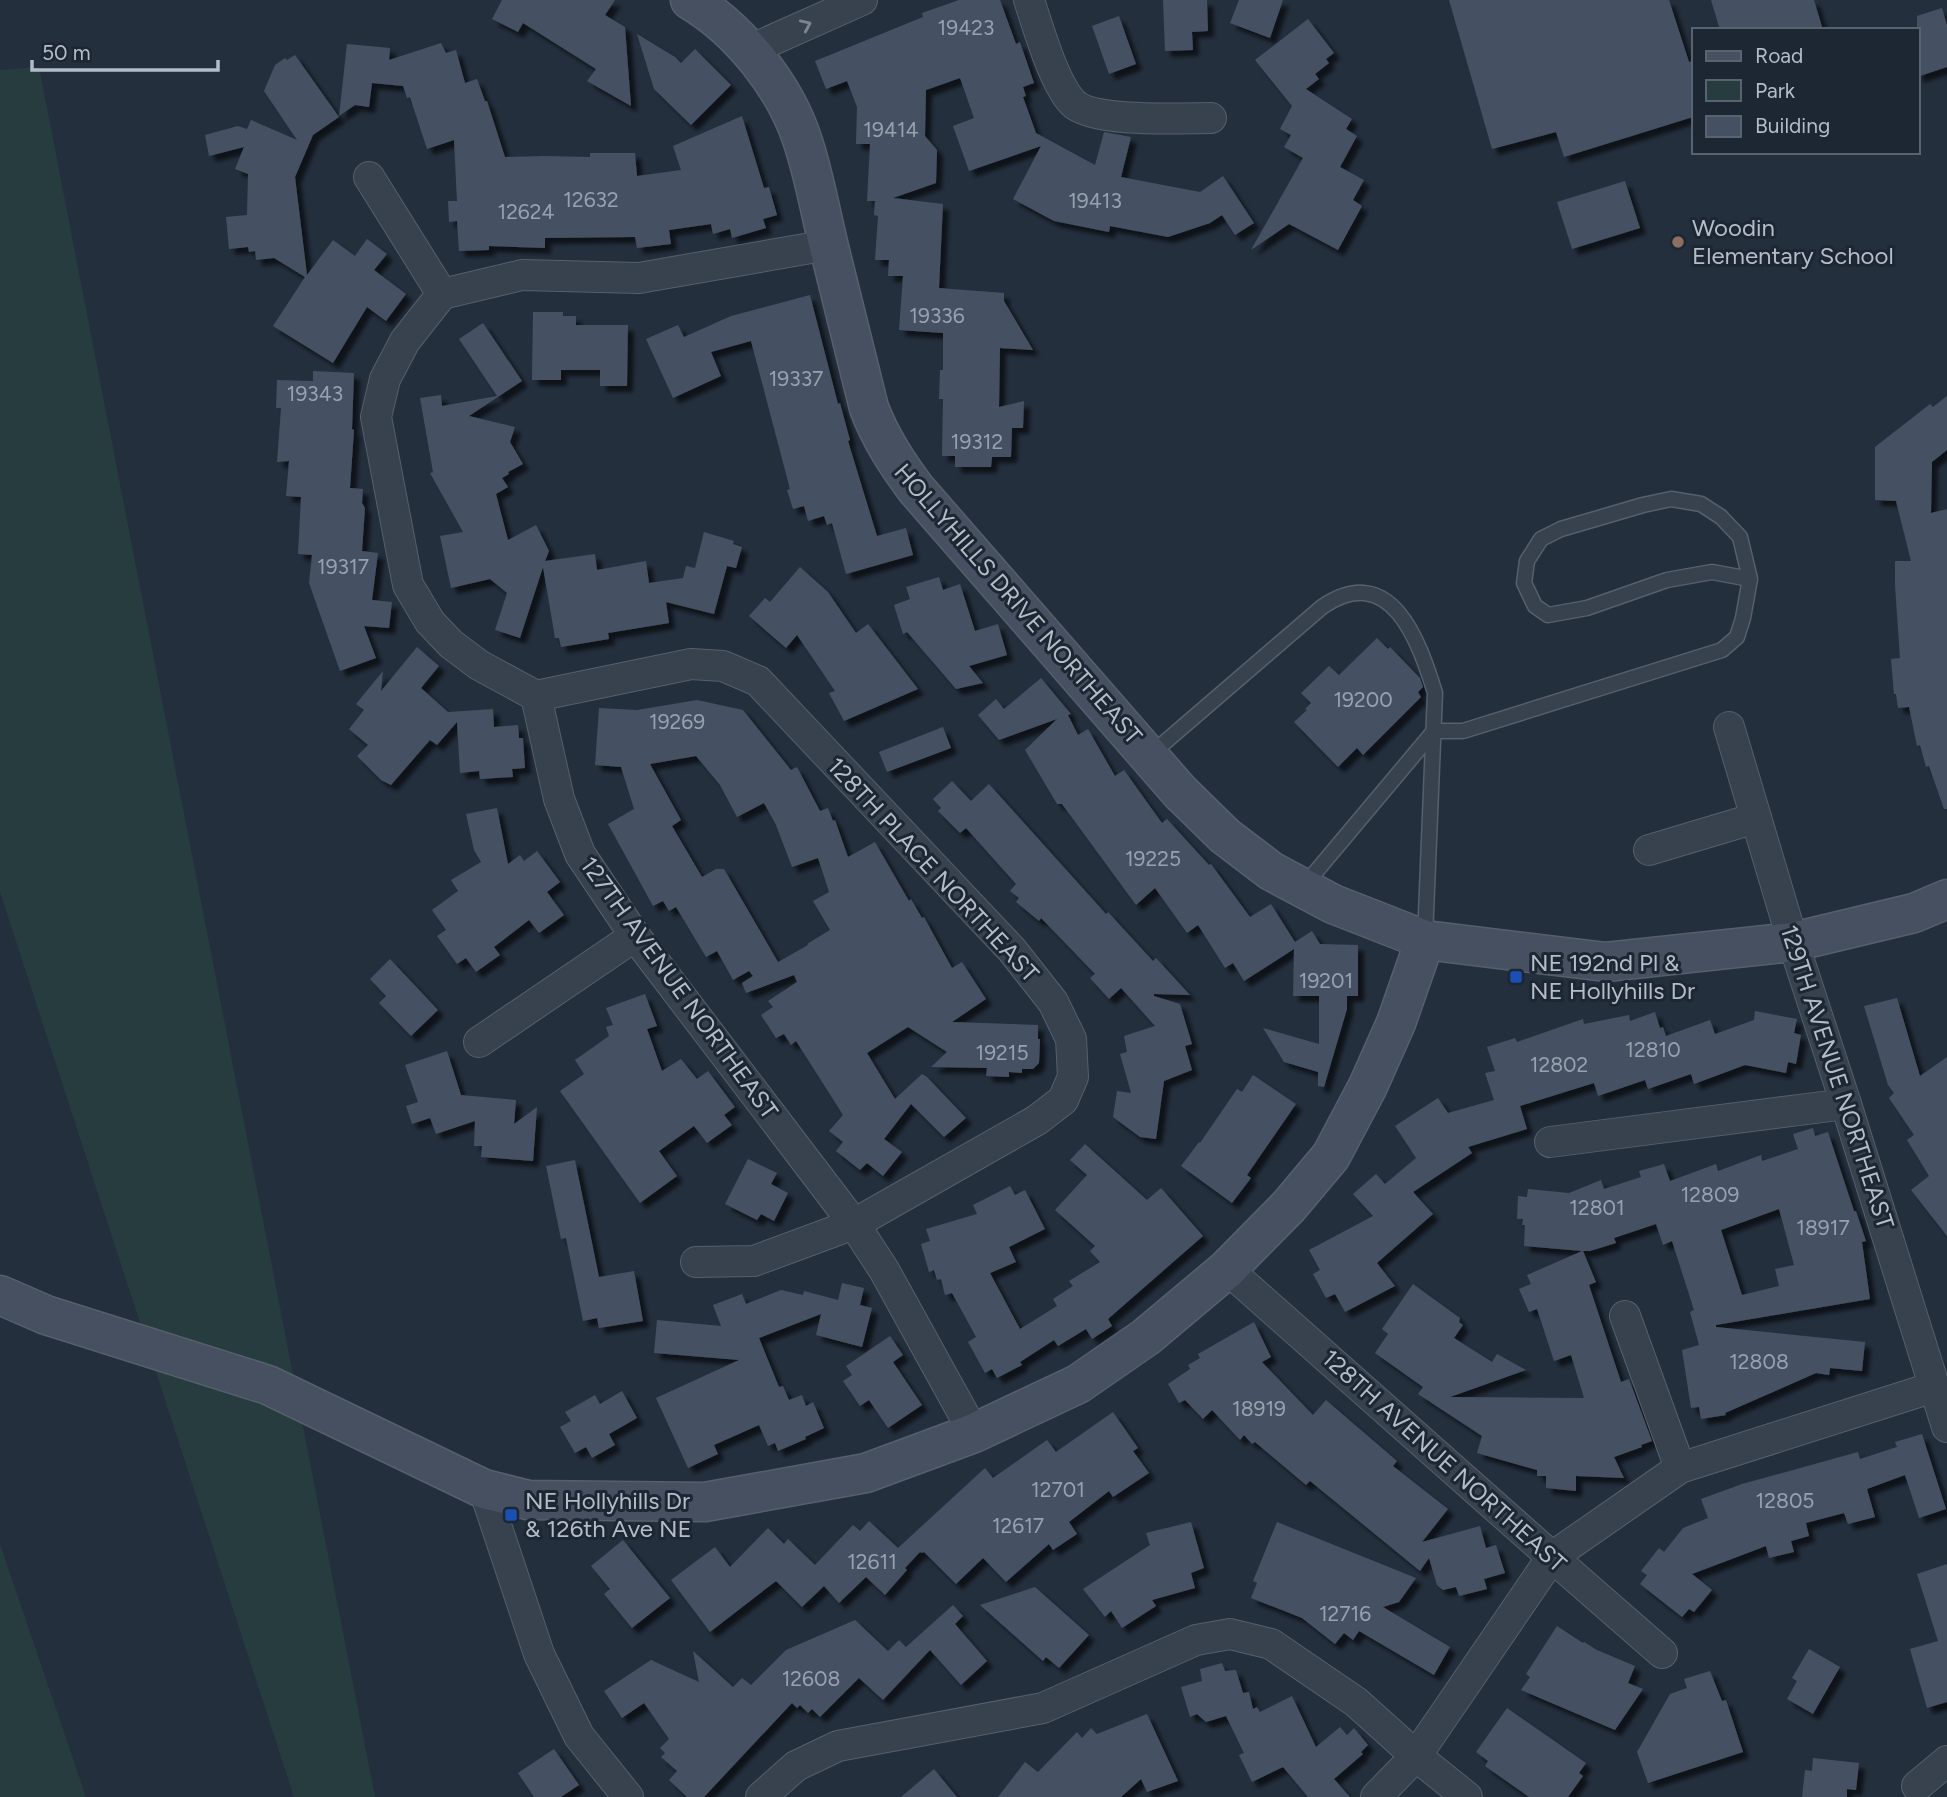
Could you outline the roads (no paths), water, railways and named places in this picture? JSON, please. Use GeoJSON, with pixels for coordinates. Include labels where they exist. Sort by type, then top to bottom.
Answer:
{"type":"FeatureCollection","features":[{"type":"Feature","properties":{"kind":"main road","name":"HOLLYHILLS DRIVE NORTHEAST"},"geometry":{"type":"LineString","coordinates":[[690,0],[703,8],[750,50],[784,99],[801,136],[869,408],[892,458],[1180,792],[1225,836],[1271,871],[1333,904],[1425,940],[1606,962],[1793,942],[1914,913],[1947,899]]}},
{"type":"Feature","properties":{"kind":"main road"},"geometry":{"type":"LineString","coordinates":[[0,1295],[46,1315],[268,1385],[485,1489],[528,1500],[705,1502],[866,1473],[974,1433],[1078,1384],[1146,1337],[1227,1269],[1289,1206],[1331,1156],[1368,1086],[1396,1023],[1425,940]]}},
{"type":"Feature","properties":{"kind":"street"},"geometry":{"type":"LineString","coordinates":[[750,50],[862,0]]}},
{"type":"Feature","properties":{"kind":"street"},"geometry":{"type":"LineString","coordinates":[[1028,0],[1059,83],[1075,105],[1109,117],[1211,118]]}},
{"type":"Feature","properties":{"kind":"street"},"geometry":{"type":"LineString","coordinates":[[369,177],[442,294]]}},
{"type":"Feature","properties":{"kind":"street"},"geometry":{"type":"LineString","coordinates":[[536,696],[479,665],[451,644],[430,622],[408,584],[376,417],[385,379],[405,341],[442,294],[522,275],[639,278],[828,245]]}},
{"type":"Feature","properties":{"kind":"street","name":"128TH PLACE NORTHEAST"},"geometry":{"type":"LineString","coordinates":[[536,696],[691,664],[723,666],[758,681],[1012,950],[1053,1002],[1071,1040],[1073,1077],[1063,1100],[1037,1120],[854,1224]]}},
{"type":"Feature","properties":{"kind":"street","name":"127TH AVENUE NORTHEAST"},"geometry":{"type":"LineString","coordinates":[[536,696],[559,799],[580,854],[635,936],[854,1224],[884,1270],[974,1433]]}},
{"type":"Feature","properties":{"kind":"street","name":"129TH AVENUE NORTHEAST"},"geometry":{"type":"LineString","coordinates":[[1729,727],[1793,942],[1947,1427]]}},
{"type":"Feature","properties":{"kind":"street"},"geometry":{"type":"LineString","coordinates":[[1649,850],[1756,818]]}},
{"type":"Feature","properties":{"kind":"street"},"geometry":{"type":"LineString","coordinates":[[479,1042],[635,936]]}},
{"type":"Feature","properties":{"kind":"street"},"geometry":{"type":"LineString","coordinates":[[1550,1142],[1846,1104]]}},
{"type":"Feature","properties":{"kind":"street"},"geometry":{"type":"LineString","coordinates":[[696,1262],[754,1261],[854,1224]]}},
{"type":"Feature","properties":{"kind":"street","name":"128TH AVENUE NORTHEAST"},"geometry":{"type":"LineString","coordinates":[[1227,1269],[1662,1653]]}},
{"type":"Feature","properties":{"kind":"street"},"geometry":{"type":"LineString","coordinates":[[1625,1315],[1680,1468]]}},
{"type":"Feature","properties":{"kind":"street"},"geometry":{"type":"LineString","coordinates":[[1376,1797],[1416,1756],[1552,1557],[1680,1468],[1934,1387]]}},
{"type":"Feature","properties":{"kind":"street"},"geometry":{"type":"LineString","coordinates":[[485,1489],[539,1654],[579,1736],[628,1797]]}},
{"type":"Feature","properties":{"kind":"street"},"geometry":{"type":"LineString","coordinates":[[761,1797],[796,1766],[838,1746],[1043,1708],[1196,1640],[1230,1634],[1271,1644],[1356,1702],[1467,1797]]}},
{"type":"Feature","properties":{"kind":"street"},"geometry":{"type":"LineString","coordinates":[[1917,1786],[1947,1761]]}},
{"type":"Feature","properties":{"kind":"lane"},"geometry":{"type":"LineString","coordinates":[[1302,888],[1434,731],[1463,731],[1723,650],[1737,637],[1750,579],[1740,537],[1721,517],[1701,504],[1671,499],[1643,505],[1561,529],[1541,539],[1527,561],[1524,583],[1535,606],[1548,615],[1587,608],[1667,580],[1712,572],[1750,579]]}},
{"type":"Feature","properties":{"kind":"lane"},"geometry":{"type":"LineString","coordinates":[[1149,756],[1322,607],[1345,595],[1360,592],[1376,594],[1391,605],[1408,624],[1424,659],[1435,694],[1425,940]]}},
{"type":"Feature","properties":{"kind":"place","name":"Woodin Elementary School"},"geometry":{"type":"Point","coordinates":[1678,242]}},
{"type":"Feature","properties":{"kind":"place","name":"NE 192nd Pl & NE Hollyhills Dr"},"geometry":{"type":"Point","coordinates":[1516,977]}},
{"type":"Feature","properties":{"kind":"place","name":"NE Hollyhills Dr & 126th Ave NE"},"geometry":{"type":"Point","coordinates":[511,1515]}}]}
